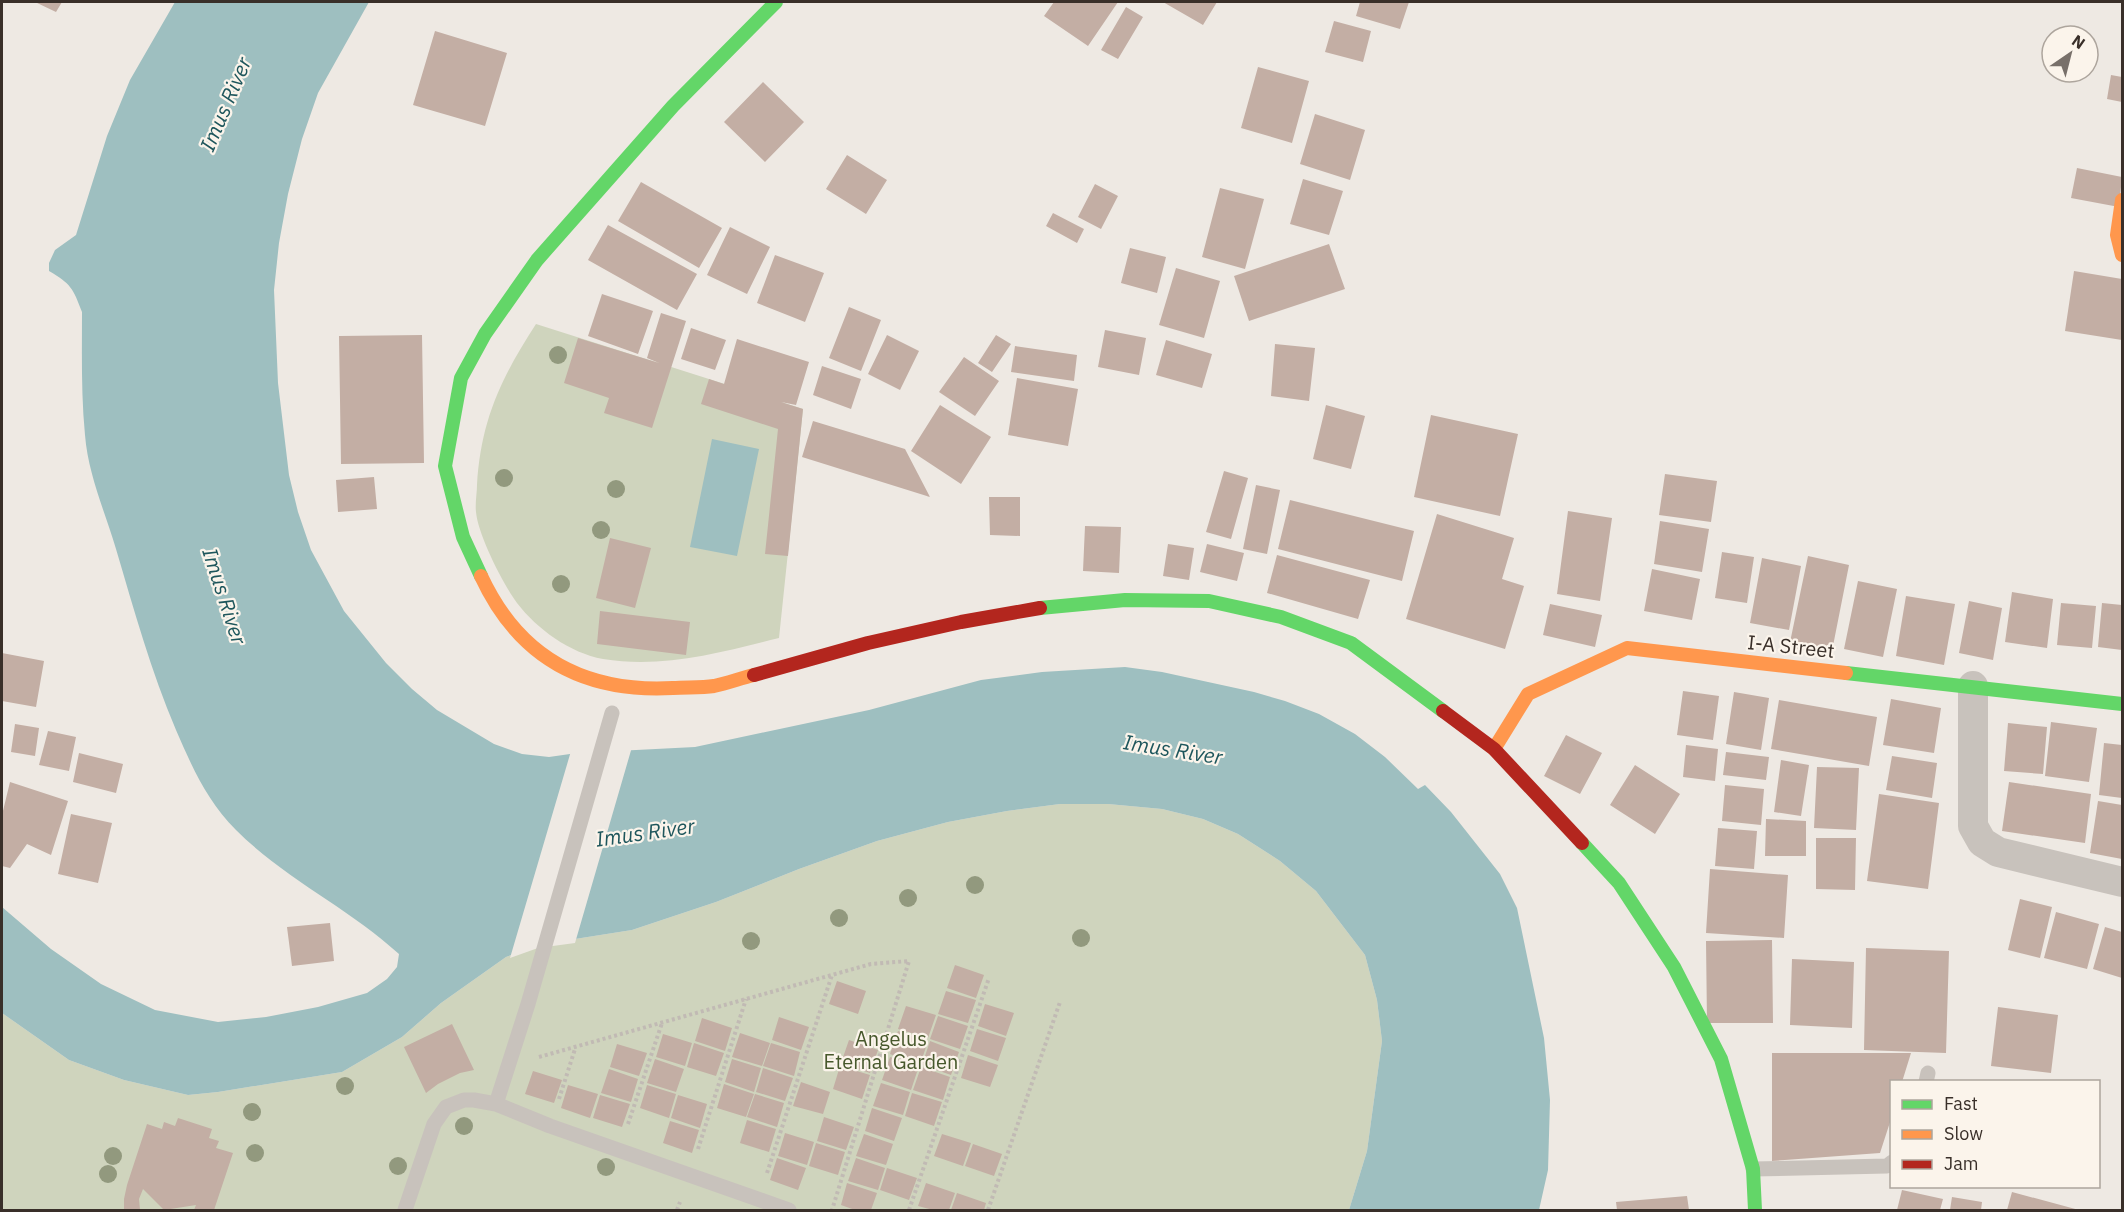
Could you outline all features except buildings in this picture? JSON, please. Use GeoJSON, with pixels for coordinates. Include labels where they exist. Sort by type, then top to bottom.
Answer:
{"type":"FeatureCollection","features":[{"type":"Feature","properties":{"kind":"main road"},"geometry":{"type":"LineString","coordinates":[[776,2],[673,106],[537,260],[485,334],[461,378],[445,466],[463,537],[491,597],[506,619],[526,641],[558,666],[598,682],[625,687],[713,686],[868,643],[962,622],[1049,606],[1125,600],[1209,601],[1281,617],[1351,643],[1494,749],[1619,883],[1674,967],[1721,1059],[1753,1169],[1755,1210]]}},
{"type":"Feature","properties":{"kind":"main road"},"geometry":{"type":"LineString","coordinates":[[2122,200],[2117,235],[2122,255]]}},
{"type":"Feature","properties":{"kind":"main road","name":"I-A Street"},"geometry":{"type":"LineString","coordinates":[[1494,749],[1528,694],[1627,648],[2122,704]]}},
{"type":"Feature","properties":{"kind":"street"},"geometry":{"type":"LineString","coordinates":[[1973,686],[1973,826],[1982,842],[1998,852],[2122,882]]}},
{"type":"Feature","properties":{"kind":"lane"},"geometry":{"type":"LineString","coordinates":[[495,1104],[528,1004],[612,713]]}},
{"type":"Feature","properties":{"kind":"lane"},"geometry":{"type":"LineString","coordinates":[[405,1210],[434,1124],[446,1107],[464,1100],[495,1104],[550,1126],[789,1210]]}},
{"type":"Feature","properties":{"kind":"lane"},"geometry":{"type":"LineString","coordinates":[[1753,1169],[1887,1166],[1890,1164]]}},
{"type":"Feature","properties":{"kind":"path"},"geometry":{"type":"LineString","coordinates":[[508,1065],[871,964],[909,961],[832,1210]]}},
{"type":"Feature","properties":{"kind":"path"},"geometry":{"type":"LineString","coordinates":[[758,1199],[832,975]]}},
{"type":"Feature","properties":{"kind":"path"},"geometry":{"type":"LineString","coordinates":[[909,1210],[989,978]]}},
{"type":"Feature","properties":{"kind":"path"},"geometry":{"type":"LineString","coordinates":[[690,1175],[746,998]]}},
{"type":"Feature","properties":{"kind":"path"},"geometry":{"type":"LineString","coordinates":[[988,1210],[1060,1002]]}},
{"type":"Feature","properties":{"kind":"path"},"geometry":{"type":"LineString","coordinates":[[619,1150],[662,1023]]}},
{"type":"Feature","properties":{"kind":"path"},"geometry":{"type":"LineString","coordinates":[[550,1126],[575,1048]]}},
{"type":"Feature","properties":{"kind":"green space"},"geometry":{"type":"Polygon","coordinates":[[[536,324],[803,409],[779,638],[692,658],[625,662],[591,656],[567,646],[544,631],[517,603],[498,572],[481,533],[476,512],[477,485],[483,440],[495,400],[536,324]]]}},
{"type":"Feature","properties":{"kind":"green space","name":"Angelus Eternal Garden"},"geometry":{"type":"Polygon","coordinates":[[[1060,804],[1108,804],[1162,809],[1203,819],[1238,834],[1280,861],[1316,891],[1365,955],[1377,1000],[1382,1041],[1367,1151],[1349,1210],[2,1210],[2,1013],[69,1060],[124,1080],[188,1095],[342,1072],[402,1037],[441,1003],[506,957],[537,945],[632,930],[716,902],[877,841],[948,822],[1060,804]]]}},
{"type":"Feature","properties":{"kind":"water","name":"Imus River"},"geometry":{"type":"Polygon","coordinates":[[[175,2],[369,2],[318,93],[302,139],[288,194],[279,243],[274,290],[278,383],[289,475],[311,550],[344,611],[386,663],[412,689],[437,710],[494,744],[522,754],[549,757],[577,753],[695,747],[869,710],[981,680],[1042,672],[1125,667],[1162,672],[1254,692],[1319,714],[1355,734],[1385,757],[1418,789],[1425,785],[1451,812],[1500,874],[1517,908],[1544,1038],[1550,1100],[1548,1170],[1539,1210],[1349,1210],[1367,1151],[1382,1041],[1377,1000],[1365,955],[1316,891],[1280,861],[1238,834],[1203,819],[1162,809],[1108,804],[1060,804],[948,822],[877,841],[716,902],[632,930],[537,945],[506,957],[441,1003],[402,1037],[342,1072],[188,1095],[124,1080],[69,1060],[2,1013],[2,907],[51,949],[101,984],[155,1010],[218,1022],[266,1017],[318,1007],[367,993],[387,979],[397,967],[399,954],[380,937],[255,848],[226,819],[208,795],[188,757],[159,685],[143,640],[90,464],[83,404],[82,312],[70,287],[49,271],[49,263],[55,250],[76,235],[107,136],[130,80],[175,2]]]}},
{"type":"Feature","properties":{"kind":"water"},"geometry":{"type":"Polygon","coordinates":[[[712,439],[759,449],[737,556],[690,547],[712,439]]]}},
{"type":"Feature","properties":{"kind":"pier"},"geometry":{"type":"Polygon","coordinates":[[[632,747],[575,943],[538,948],[510,958],[571,751],[632,747]]]}},
{"type":"Feature","properties":{"kind":"traffic: fast"},"geometry":{"type":"LineString","coordinates":[[481,576],[463,537],[445,466],[461,378],[485,334],[537,260],[673,106],[776,2]]}},
{"type":"Feature","properties":{"kind":"traffic: fast"},"geometry":{"type":"LineString","coordinates":[[1040,608],[1125,600],[1209,601],[1281,617],[1351,643],[1443,711]]}},
{"type":"Feature","properties":{"kind":"traffic: fast"},"geometry":{"type":"LineString","coordinates":[[1846,673],[2122,704]]}},
{"type":"Feature","properties":{"kind":"traffic: fast"},"geometry":{"type":"LineString","coordinates":[[1582,843],[1619,883],[1674,967],[1721,1059],[1753,1169],[1755,1210]]}},
{"type":"Feature","properties":{"kind":"traffic: slow"},"geometry":{"type":"LineString","coordinates":[[2122,200],[2117,235],[2122,255]]}},
{"type":"Feature","properties":{"kind":"traffic: slow"},"geometry":{"type":"LineString","coordinates":[[481,576],[497,605],[515,629],[535,649],[558,665],[583,676],[611,684],[641,688],[673,688],[714,686],[754,675]]}},
{"type":"Feature","properties":{"kind":"traffic: slow"},"geometry":{"type":"LineString","coordinates":[[1494,749],[1528,694],[1627,648],[1846,673]]}},
{"type":"Feature","properties":{"kind":"traffic: jam"},"geometry":{"type":"LineString","coordinates":[[754,675],[868,643],[961,622],[1040,608]]}},
{"type":"Feature","properties":{"kind":"traffic: jam"},"geometry":{"type":"LineString","coordinates":[[1443,711],[1494,749],[1582,843]]}}]}
